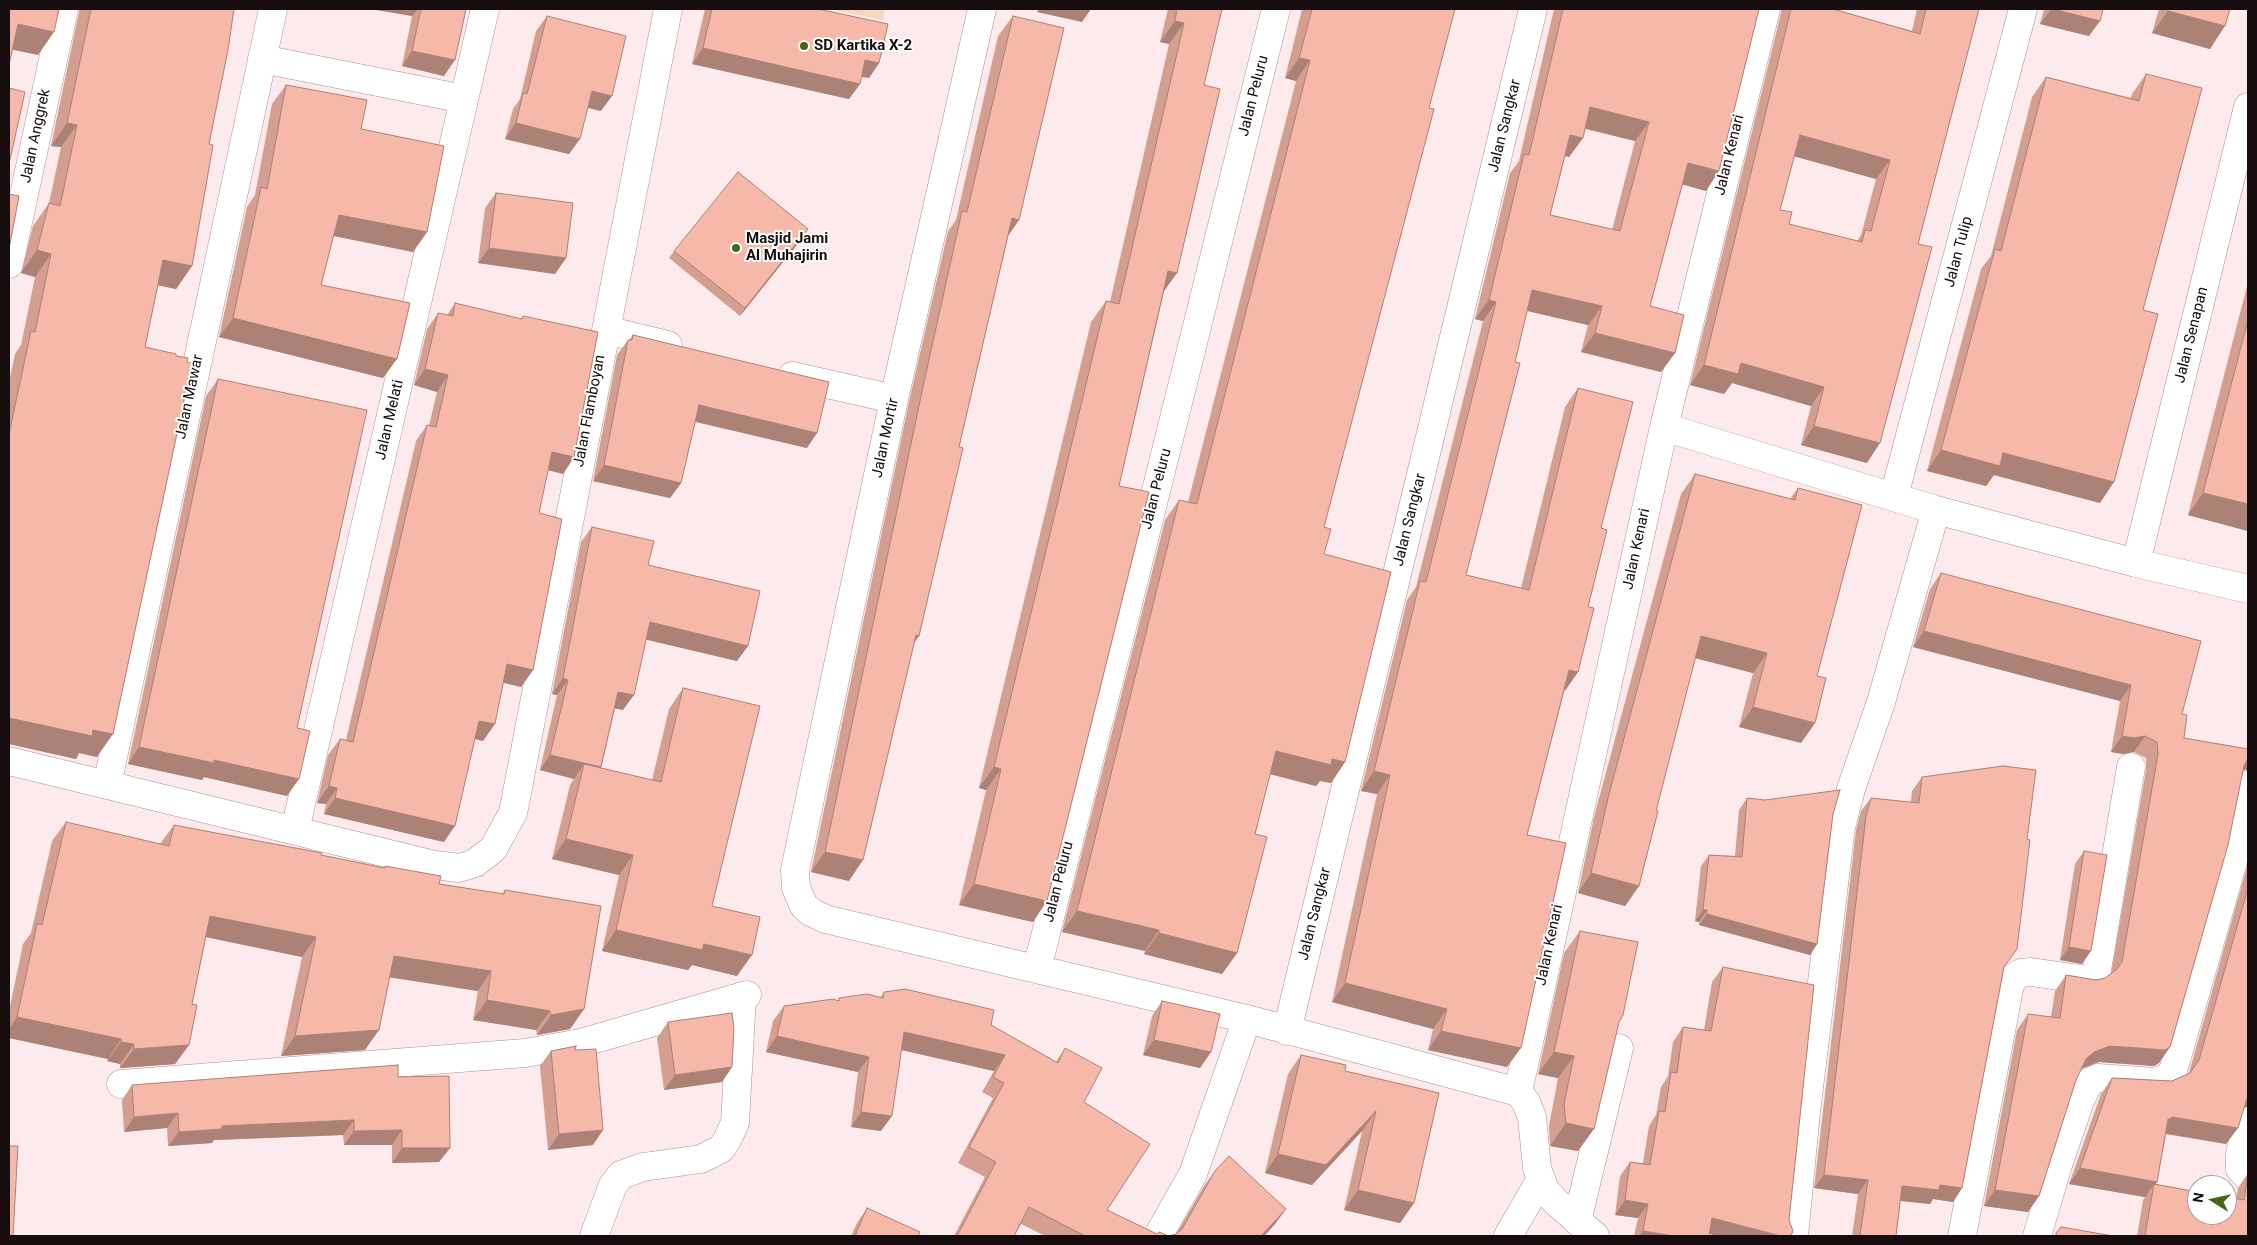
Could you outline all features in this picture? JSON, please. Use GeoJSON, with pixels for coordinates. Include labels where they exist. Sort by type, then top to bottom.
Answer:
{"type":"FeatureCollection","features":[{"type":"Feature","properties":{"kind":"street","name":"Jalan Anggrek"},"geometry":{"type":"LineString","coordinates":[[9,264],[64,9]]}},
{"type":"Feature","properties":{"kind":"street","name":"Jalan Mawar"},"geometry":{"type":"LineString","coordinates":[[107,785],[273,9]]}},
{"type":"Feature","properties":{"kind":"street","name":"Jalan Melati"},"geometry":{"type":"LineString","coordinates":[[295,830],[485,9]]}},
{"type":"Feature","properties":{"kind":"street","name":"Jalan Flamboyan"},"geometry":{"type":"LineString","coordinates":[[9,761],[434,865],[459,868],[475,863],[493,849],[513,813],[668,9]]}},
{"type":"Feature","properties":{"kind":"street","name":"Jalan Mortir"},"geometry":{"type":"LineString","coordinates":[[982,9],[894,400],[795,870],[796,888],[804,906],[826,920],[1037,969]]}},
{"type":"Feature","properties":{"kind":"street","name":"Jalan Peluru"},"geometry":{"type":"LineString","coordinates":[[1037,969],[1276,9]]}},
{"type":"Feature","properties":{"kind":"street","name":"Jalan Sangkar"},"geometry":{"type":"LineString","coordinates":[[1287,1031],[1533,9]]}},
{"type":"Feature","properties":{"kind":"street","name":"Jalan Kenari"},"geometry":{"type":"LineString","coordinates":[[1518,1092],[1664,427],[1766,9]]}},
{"type":"Feature","properties":{"kind":"street","name":"Jalan Tulip"},"geometry":{"type":"LineString","coordinates":[[1894,496],[2023,9]]}},
{"type":"Feature","properties":{"kind":"street"},"geometry":{"type":"LineString","coordinates":[[262,59],[464,99]]}},
{"type":"Feature","properties":{"kind":"street","name":"Jalan Senapan"},"geometry":{"type":"LineString","coordinates":[[2136,562],[2248,107]]}},
{"type":"Feature","properties":{"kind":"street"},"geometry":{"type":"LineString","coordinates":[[606,330],[692,351]]}},
{"type":"Feature","properties":{"kind":"street"},"geometry":{"type":"LineString","coordinates":[[768,370],[894,400]]}},
{"type":"Feature","properties":{"kind":"street"},"geometry":{"type":"LineString","coordinates":[[194,378],[222,384]]}},
{"type":"Feature","properties":{"kind":"street"},"geometry":{"type":"LineString","coordinates":[[362,412],[390,418]]}},
{"type":"Feature","properties":{"kind":"street"},"geometry":{"type":"LineString","coordinates":[[1664,427],[1936,510],[2248,589]]}},
{"type":"Feature","properties":{"kind":"street"},"geometry":{"type":"LineString","coordinates":[[1794,1236],[1806,1112],[1841,827],[1851,789],[1881,702],[1936,510]]}},
{"type":"Feature","properties":{"kind":"street"},"geometry":{"type":"LineString","coordinates":[[1962,1236],[2010,984],[2021,973],[2030,972],[2087,980],[2093,977],[2097,970],[2131,767]]}},
{"type":"Feature","properties":{"kind":"street"},"geometry":{"type":"LineString","coordinates":[[2037,1236],[2058,1165],[2080,1101],[2089,1082],[2098,1078],[2156,1082],[2167,1078],[2174,1071],[2232,865],[2248,785]]}},
{"type":"Feature","properties":{"kind":"street"},"geometry":{"type":"LineString","coordinates":[[1037,969],[1247,1019],[1518,1092],[1526,1102],[1532,1117],[1537,1168],[1545,1190],[1586,1228]]}},
{"type":"Feature","properties":{"kind":"street"},"geometry":{"type":"LineString","coordinates":[[121,1084],[525,1052],[581,1043],[745,996],[736,1115],[732,1132],[727,1140],[721,1149],[701,1159],[643,1167],[620,1175],[612,1185],[594,1236]]}},
{"type":"Feature","properties":{"kind":"street"},"geometry":{"type":"LineString","coordinates":[[1158,1236],[1192,1174],[1247,1019]]}},
{"type":"Feature","properties":{"kind":"street"},"geometry":{"type":"LineString","coordinates":[[1586,1228],[1618,1048]]}},
{"type":"Feature","properties":{"kind":"street"},"geometry":{"type":"LineString","coordinates":[[2248,1122],[2240,1154],[2240,1169],[2248,1177]]}},
{"type":"Feature","properties":{"kind":"street"},"geometry":{"type":"LineString","coordinates":[[1508,1236],[1541,1179]]}},
{"type":"Feature","properties":{"kind":"shaded area"},"geometry":{"type":"Polygon","coordinates":[[[831,9],[885,9],[883,20],[831,9]]]}},
{"type":"Feature","properties":{"kind":"building"},"geometry":{"type":"Polygon","coordinates":[[[9,9],[59,9],[54,32],[18,24],[9,65],[9,9]]]}},
{"type":"Feature","properties":{"kind":"building"},"geometry":{"type":"Polygon","coordinates":[[[91,9],[234,9],[228,50],[209,144],[213,145],[192,266],[163,260],[145,347],[188,358],[187,362],[192,363],[113,734],[93,730],[92,736],[9,718],[9,434],[31,331],[35,332],[51,254],[37,250],[49,203],[60,206],[77,125],[67,123],[91,9]]]}},
{"type":"Feature","properties":{"kind":"building"},"geometry":{"type":"Polygon","coordinates":[[[421,9],[466,9],[455,60],[412,51],[421,9]]]}},
{"type":"Feature","properties":{"kind":"building"},"geometry":{"type":"Polygon","coordinates":[[[712,9],[818,9],[888,24],[879,63],[865,60],[860,84],[703,48],[712,9]]]}},
{"type":"Feature","properties":{"kind":"building"},"geometry":{"type":"Polygon","coordinates":[[[1177,9],[1222,9],[1204,85],[1220,89],[1177,273],[1168,271],[1119,486],[1149,492],[1047,901],[974,884],[1001,769],[994,767],[1106,301],[1119,304],[1184,23],[1175,21],[1177,9]]]}},
{"type":"Feature","properties":{"kind":"building"},"geometry":{"type":"Polygon","coordinates":[[[1312,9],[1455,9],[1429,108],[1434,109],[1324,527],[1331,529],[1324,554],[1391,572],[1345,762],[1332,759],[1331,765],[1276,751],[1255,834],[1267,837],[1237,953],[1159,933],[1159,930],[1077,911],[1179,500],[1197,504],[1310,60],[1299,58],[1312,9]]]}},
{"type":"Feature","properties":{"kind":"building"},"geometry":{"type":"Polygon","coordinates":[[[1563,9],[1759,9],[1719,171],[1688,163],[1650,306],[1684,315],[1675,353],[1595,333],[1602,306],[1532,290],[1515,362],[1520,363],[1466,575],[1529,590],[1578,388],[1633,402],[1601,528],[1607,530],[1588,607],[1594,608],[1578,672],[1569,670],[1527,835],[1566,843],[1521,1048],[1441,1031],[1447,1009],[1345,983],[1390,775],[1374,771],[1420,581],[1426,582],[1496,302],[1489,300],[1524,154],[1529,155],[1563,9]],[[1590,107],[1583,138],[1570,135],[1550,215],[1620,231],[1649,122],[1590,107]]]}},
{"type":"Feature","properties":{"kind":"building"},"geometry":{"type":"Polygon","coordinates":[[[1791,9],[1833,9],[1920,34],[1926,9],[1979,9],[1918,244],[1932,247],[1880,443],[1814,426],[1824,387],[1741,363],[1738,374],[1704,365],[1791,9]],[[1800,135],[1780,210],[1792,212],[1789,224],[1862,242],[1865,230],[1871,231],[1890,160],[1800,135]]]}},
{"type":"Feature","properties":{"kind":"building"},"geometry":{"type":"Polygon","coordinates":[[[2053,9],[2103,9],[2100,21],[2053,9]]]}},
{"type":"Feature","properties":{"kind":"building"},"geometry":{"type":"Polygon","coordinates":[[[2168,9],[2230,9],[2225,26],[2168,11],[2168,9]]]}},
{"type":"Feature","properties":{"kind":"building"},"geometry":{"type":"Polygon","coordinates":[[[547,16],[626,36],[612,96],[592,91],[580,139],[516,123],[523,93],[527,94],[547,16]]]}},
{"type":"Feature","properties":{"kind":"building"},"geometry":{"type":"Polygon","coordinates":[[[1013,16],[1064,28],[1019,220],[1012,218],[959,447],[963,448],[919,636],[916,635],[863,860],[825,852],[962,211],[967,212],[1013,16]]]}},
{"type":"Feature","properties":{"kind":"building"},"geometry":{"type":"Polygon","coordinates":[[[2146,74],[2202,88],[2143,310],[2158,314],[2114,482],[2003,453],[2000,466],[1941,450],[1995,249],[2001,251],[2046,77],[2139,101],[2146,74]]]}},
{"type":"Feature","properties":{"kind":"building"},"geometry":{"type":"Polygon","coordinates":[[[286,85],[367,100],[361,129],[444,146],[427,232],[339,215],[321,285],[410,303],[397,359],[233,318],[261,187],[267,189],[286,85]]]}},
{"type":"Feature","properties":{"kind":"building"},"geometry":{"type":"Polygon","coordinates":[[[9,88],[25,92],[9,164],[9,88]]]}},
{"type":"Feature","properties":{"kind":"building","name":"Masjid Jami Al Muhajirin"},"geometry":{"type":"Polygon","coordinates":[[[738,172],[808,229],[745,308],[674,251],[738,172]]]}},
{"type":"Feature","properties":{"kind":"building"},"geometry":{"type":"Polygon","coordinates":[[[496,193],[573,203],[566,258],[489,248],[496,193]]]}},
{"type":"Feature","properties":{"kind":"building"},"geometry":{"type":"Polygon","coordinates":[[[9,194],[19,196],[10,244],[9,244],[9,194]]]}},
{"type":"Feature","properties":{"kind":"building"},"geometry":{"type":"Polygon","coordinates":[[[455,303],[522,319],[523,316],[598,332],[574,457],[552,452],[539,513],[562,519],[533,670],[507,664],[495,724],[479,721],[455,826],[335,798],[337,788],[329,786],[340,739],[353,742],[427,425],[436,427],[448,375],[425,369],[438,313],[453,316],[455,303]]]}},
{"type":"Feature","properties":{"kind":"building"},"geometry":{"type":"Polygon","coordinates":[[[2248,320],[2248,504],[2203,493],[2248,320]]]}},
{"type":"Feature","properties":{"kind":"building"},"geometry":{"type":"Polygon","coordinates":[[[633,335],[829,382],[817,433],[699,405],[681,483],[604,465],[628,340],[632,340],[633,335]]]}},
{"type":"Feature","properties":{"kind":"building"},"geometry":{"type":"Polygon","coordinates":[[[218,379],[367,410],[297,728],[310,731],[299,779],[214,760],[214,763],[139,747],[218,379]]]}},
{"type":"Feature","properties":{"kind":"building"},"geometry":{"type":"Polygon","coordinates":[[[1695,474],[1795,500],[1798,488],[1862,505],[1817,676],[1826,678],[1815,723],[1753,707],[1767,653],[1701,636],[1656,811],[1658,811],[1639,886],[1591,873],[1608,798],[1695,474]]]}},
{"type":"Feature","properties":{"kind":"building"},"geometry":{"type":"Polygon","coordinates":[[[592,527],[654,541],[648,565],[760,591],[748,646],[650,622],[634,695],[618,692],[601,767],[550,755],[568,680],[563,678],[592,527]]]}},
{"type":"Feature","properties":{"kind":"building"},"geometry":{"type":"Polygon","coordinates":[[[1941,573],[2201,641],[2182,714],[2187,715],[2184,738],[2248,749],[2248,758],[2244,766],[2228,845],[2170,1047],[2165,1050],[2110,1046],[2094,1052],[2086,1059],[2076,1080],[2039,1196],[1995,1190],[2028,1014],[2060,1018],[2066,975],[2096,980],[2105,978],[2117,969],[2122,962],[2158,754],[2157,742],[2145,736],[2134,738],[2122,736],[2131,685],[1924,631],[1941,573]]]}},
{"type":"Feature","properties":{"kind":"building"},"geometry":{"type":"Polygon","coordinates":[[[683,688],[760,706],[712,906],[760,917],[752,955],[704,944],[702,950],[616,930],[633,855],[566,839],[584,764],[661,782],[683,688]]]}},
{"type":"Feature","properties":{"kind":"building"},"geometry":{"type":"Polygon","coordinates":[[[2003,766],[2036,770],[2027,839],[2030,840],[2017,949],[2004,967],[1962,1188],[1940,1185],[1939,1190],[1902,1186],[1896,1236],[1860,1236],[1868,1180],[1824,1175],[1866,816],[1871,798],[1919,803],[1922,777],[2003,766]]]}},
{"type":"Feature","properties":{"kind":"building"},"geometry":{"type":"Polygon","coordinates":[[[1840,790],[1833,814],[1817,944],[1707,914],[1707,910],[1703,910],[1709,855],[1742,857],[1747,798],[1765,800],[1840,790]]]}},
{"type":"Feature","properties":{"kind":"building"},"geometry":{"type":"Polygon","coordinates":[[[66,822],[169,846],[174,825],[322,853],[321,855],[385,868],[385,866],[441,876],[439,884],[504,894],[505,890],[601,906],[584,1009],[551,1015],[550,1011],[487,1000],[491,971],[394,956],[379,1030],[295,1036],[316,937],[210,916],[192,1004],[197,1005],[189,1045],[134,1049],[134,1044],[121,1042],[121,1039],[17,1017],[37,924],[42,925],[66,822]]]}},
{"type":"Feature","properties":{"kind":"building"},"geometry":{"type":"Polygon","coordinates":[[[2084,851],[2107,855],[2091,951],[2069,947],[2084,851]]]}},
{"type":"Feature","properties":{"kind":"building"},"geometry":{"type":"Polygon","coordinates":[[[2248,888],[2248,1095],[2238,1128],[2172,1117],[2168,1119],[2157,1182],[2080,1168],[2112,1078],[2172,1081],[2190,1073],[2199,1060],[2248,888]]]}},
{"type":"Feature","properties":{"kind":"building"},"geometry":{"type":"Polygon","coordinates":[[[1580,931],[1638,942],[1623,1015],[1619,1022],[1594,1129],[1566,1123],[1564,1104],[1574,1056],[1554,1052],[1580,931]]]}},
{"type":"Feature","properties":{"kind":"building"},"geometry":{"type":"Polygon","coordinates":[[[1723,967],[1814,985],[1789,1220],[1793,1231],[1791,1236],[1781,1236],[1712,1218],[1709,1236],[1674,1236],[1643,1231],[1648,1204],[1625,1200],[1630,1162],[1650,1165],[1659,1111],[1665,1112],[1671,1072],[1677,1073],[1683,1027],[1711,1031],[1723,967]]]}},
{"type":"Feature","properties":{"kind":"building"},"geometry":{"type":"Polygon","coordinates":[[[905,989],[994,1010],[991,1025],[1058,1063],[1065,1048],[1102,1068],[1084,1102],[1150,1144],[1107,1210],[1157,1234],[1159,1232],[1169,1236],[1085,1236],[1029,1207],[1014,1236],[957,1236],[996,1162],[969,1147],[1004,1083],[993,1077],[1005,1055],[904,1032],[892,1116],[861,1112],[869,1057],[777,1036],[784,1006],[833,999],[839,1001],[839,998],[867,994],[883,998],[884,992],[905,989]]]}},
{"type":"Feature","properties":{"kind":"building"},"geometry":{"type":"Polygon","coordinates":[[[1162,1001],[1220,1014],[1211,1052],[1154,1040],[1162,1001]]]}},
{"type":"Feature","properties":{"kind":"building"},"geometry":{"type":"Polygon","coordinates":[[[732,1013],[734,1029],[732,1067],[675,1075],[668,1022],[732,1013]]]}},
{"type":"Feature","properties":{"kind":"building"},"geometry":{"type":"Polygon","coordinates":[[[576,1046],[575,1050],[596,1049],[603,1130],[559,1134],[551,1051],[576,1046]]]}},
{"type":"Feature","properties":{"kind":"building"},"geometry":{"type":"Polygon","coordinates":[[[1301,1055],[1346,1065],[1345,1071],[1439,1093],[1414,1203],[1358,1190],[1376,1111],[1326,1165],[1278,1154],[1301,1055]]]}},
{"type":"Feature","properties":{"kind":"building"},"geometry":{"type":"Polygon","coordinates":[[[398,1065],[398,1077],[449,1076],[450,1148],[402,1148],[402,1130],[354,1131],[354,1120],[222,1126],[222,1129],[179,1132],[178,1113],[134,1117],[132,1085],[398,1065]]]}},
{"type":"Feature","properties":{"kind":"building"},"geometry":{"type":"Polygon","coordinates":[[[9,1146],[18,1146],[13,1236],[9,1236],[9,1146]]]}},
{"type":"Feature","properties":{"kind":"building"},"geometry":{"type":"Polygon","coordinates":[[[1229,1156],[1286,1209],[1261,1236],[1169,1236],[1176,1234],[1182,1229],[1215,1171],[1229,1156]]]}},
{"type":"Feature","properties":{"kind":"building"},"geometry":{"type":"Polygon","coordinates":[[[2248,1176],[2248,1236],[2145,1236],[2154,1184],[2187,1190],[2187,1225],[2237,1225],[2237,1199],[2244,1200],[2248,1176]]]}},
{"type":"Feature","properties":{"kind":"building"},"geometry":{"type":"Polygon","coordinates":[[[867,1208],[920,1232],[918,1236],[855,1236],[867,1208]]]}},
{"type":"Feature","properties":{"kind":"building"},"geometry":{"type":"Polygon","coordinates":[[[2061,1227],[2113,1236],[2056,1236],[2061,1227]]]}},
{"type":"Feature","properties":{"kind":"place","name":"SD Kartika X-2"},"geometry":{"type":"Point","coordinates":[804,46]}},
{"type":"Feature","properties":{"kind":"place","name":"Masjid Jami Al Muhajirin"},"geometry":{"type":"Point","coordinates":[736,248]}}]}
